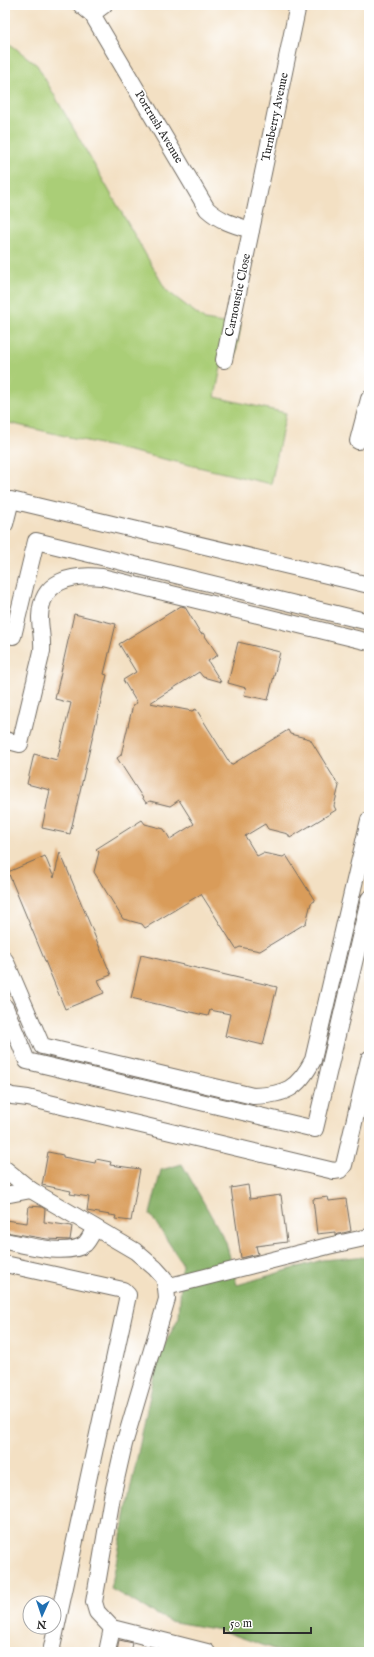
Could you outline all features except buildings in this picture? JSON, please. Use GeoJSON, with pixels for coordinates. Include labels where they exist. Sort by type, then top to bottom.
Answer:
{"type":"FeatureCollection","features":[{"type":"Feature","properties":{"kind":"street","name":"Turnberry Avenue"},"geometry":{"type":"LineString","coordinates":[[251,230],[298,5]]}},
{"type":"Feature","properties":{"kind":"street","name":"Portrush Avenue"},"geometry":{"type":"LineString","coordinates":[[92,8],[207,208],[216,217],[228,224],[251,230]]}},
{"type":"Feature","properties":{"kind":"street","name":"Carnoustie Close"},"geometry":{"type":"LineString","coordinates":[[224,360],[251,230]]}},
{"type":"Feature","properties":{"kind":"street"},"geometry":{"type":"LineString","coordinates":[[358,440],[369,399]]}},
{"type":"Feature","properties":{"kind":"street"},"geometry":{"type":"LineString","coordinates":[[5,524],[11,500],[369,585]]}},
{"type":"Feature","properties":{"kind":"street"},"geometry":{"type":"LineString","coordinates":[[5,634],[13,636],[36,541],[369,622]]}},
{"type":"Feature","properties":{"kind":"street"},"geometry":{"type":"LineString","coordinates":[[6,744],[20,744],[42,651],[40,619],[43,600],[56,584],[77,576],[102,577],[369,642]]}},
{"type":"Feature","properties":{"kind":"street"},"geometry":{"type":"LineString","coordinates":[[5,960],[42,1046],[253,1096],[277,1095],[289,1090],[299,1082],[313,1060],[369,820]]}},
{"type":"Feature","properties":{"kind":"street"},"geometry":{"type":"LineString","coordinates":[[5,1007],[27,1061],[315,1129],[369,899]]}},
{"type":"Feature","properties":{"kind":"street"},"geometry":{"type":"LineString","coordinates":[[5,1093],[12,1096],[28,1098],[334,1171],[340,1170],[344,1164],[369,1059]]}},
{"type":"Feature","properties":{"kind":"street"},"geometry":{"type":"LineString","coordinates":[[5,1169],[31,1190],[134,1251],[155,1268],[164,1278],[167,1299],[124,1444],[112,1497],[94,1602],[97,1612],[112,1628],[158,1646],[206,1652]]}},
{"type":"Feature","properties":{"kind":"street"},"geometry":{"type":"LineString","coordinates":[[5,1194],[31,1190]]}},
{"type":"Feature","properties":{"kind":"street"},"geometry":{"type":"LineString","coordinates":[[5,1241],[44,1249],[62,1250],[81,1246],[87,1242],[95,1228]]}},
{"type":"Feature","properties":{"kind":"street"},"geometry":{"type":"LineString","coordinates":[[166,1287],[369,1237]]}},
{"type":"Feature","properties":{"kind":"street"},"geometry":{"type":"LineString","coordinates":[[5,1264],[123,1290],[128,1295],[52,1652]]}},
{"type":"Feature","properties":{"kind":"street"},"geometry":{"type":"LineString","coordinates":[[107,1652],[112,1628]]}},
{"type":"Feature","properties":{"kind":"green space"},"geometry":{"type":"Polygon","coordinates":[[[5,40],[37,65],[166,290],[205,320],[241,326],[233,368],[221,367],[215,397],[286,413],[271,484],[5,422],[5,40]]]}},
{"type":"Feature","properties":{"kind":"green space"},"geometry":{"type":"Polygon","coordinates":[[[182,1164],[226,1242],[237,1285],[322,1260],[369,1256],[369,1652],[282,1652],[220,1630],[169,1621],[111,1589],[158,1357],[179,1317],[182,1263],[150,1214],[161,1170],[182,1164]]]}}]}
